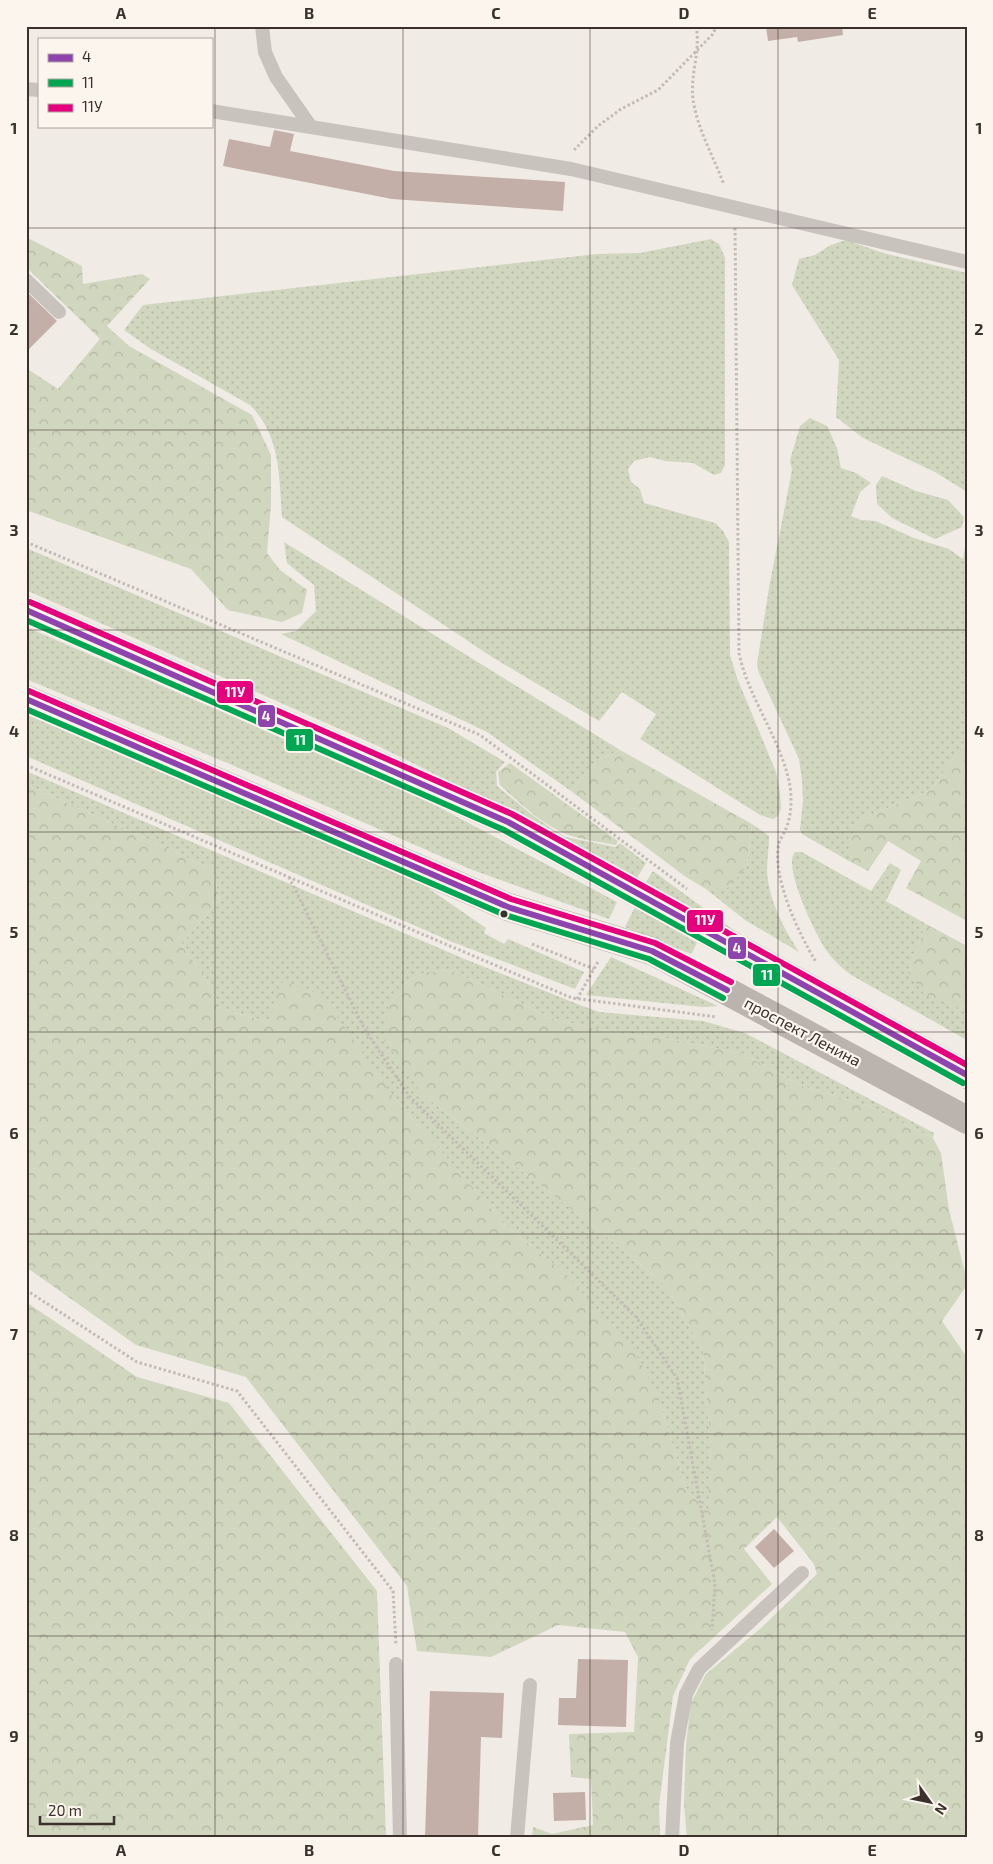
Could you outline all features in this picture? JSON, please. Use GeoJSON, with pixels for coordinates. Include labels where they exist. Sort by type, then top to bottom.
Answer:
{"type":"FeatureCollection","features":[{"type":"Feature","properties":{"kind":"street"},"geometry":{"type":"LineString","coordinates":[[26,610],[508,822],[967,1075]]}},
{"type":"Feature","properties":{"kind":"street","name":"проспект Ленина"},"geometry":{"type":"LineString","coordinates":[[26,700],[508,907],[652,951],[967,1120]]}},
{"type":"Feature","properties":{"kind":"lane"},"geometry":{"type":"LineString","coordinates":[[262,26],[265,52],[276,77],[311,127]]}},
{"type":"Feature","properties":{"kind":"lane"},"geometry":{"type":"LineString","coordinates":[[212,111],[558,167],[967,262]]}},
{"type":"Feature","properties":{"kind":"lane"},"geometry":{"type":"LineString","coordinates":[[26,280],[60,312]]}},
{"type":"Feature","properties":{"kind":"lane"},"geometry":{"type":"LineString","coordinates":[[672,1838],[677,1744],[686,1694],[699,1669],[802,1572]]}},
{"type":"Feature","properties":{"kind":"lane"},"geometry":{"type":"LineString","coordinates":[[396,1664],[400,1838]]}},
{"type":"Feature","properties":{"kind":"lane"},"geometry":{"type":"LineString","coordinates":[[517,1838],[530,1685]]}},
{"type":"Feature","properties":{"kind":"path"},"geometry":{"type":"LineString","coordinates":[[696,26],[698,51],[693,99],[700,128],[732,207],[735,238],[737,630],[739,654],[744,674],[763,714],[786,772],[791,799],[788,824],[779,843],[778,857],[784,891],[796,923],[818,965]]}},
{"type":"Feature","properties":{"kind":"path"},"geometry":{"type":"LineString","coordinates":[[558,167],[598,126],[621,109],[658,90],[698,51],[717,26]]}},
{"type":"Feature","properties":{"kind":"path"},"geometry":{"type":"LineString","coordinates":[[26,542],[480,735],[689,890]]}},
{"type":"Feature","properties":{"kind":"path"},"geometry":{"type":"LineString","coordinates":[[26,765],[572,998],[723,1018]]}},
{"type":"Feature","properties":{"kind":"path"},"geometry":{"type":"LineString","coordinates":[[288,877],[364,1028],[409,1096],[636,1317],[677,1378],[715,1584],[710,1658]]}},
{"type":"Feature","properties":{"kind":"path"},"geometry":{"type":"LineString","coordinates":[[524,940],[594,969]]}},
{"type":"Feature","properties":{"kind":"path"},"geometry":{"type":"LineString","coordinates":[[577,999],[599,960]]}},
{"type":"Feature","properties":{"kind":"path"},"geometry":{"type":"LineString","coordinates":[[26,1290],[137,1362],[237,1391],[393,1591],[396,1664]]}},
{"type":"Feature","properties":{"kind":"green space"},"geometry":{"type":"Polygon","coordinates":[[[26,237],[82,266],[83,284],[142,274],[150,279],[107,326],[129,346],[252,415],[271,455],[271,505],[267,553],[280,570],[307,590],[302,613],[282,622],[228,610],[191,569],[26,510],[26,368],[58,389],[100,339],[26,267],[26,237]]]}},
{"type":"Feature","properties":{"kind":"green space"},"geometry":{"type":"Polygon","coordinates":[[[711,239],[719,244],[725,258],[725,465],[721,473],[714,475],[693,463],[665,461],[650,457],[634,461],[628,469],[631,482],[640,489],[644,503],[715,523],[723,531],[729,542],[730,655],[737,678],[776,772],[781,808],[778,816],[773,819],[760,815],[640,739],[656,714],[622,692],[599,721],[492,657],[282,517],[279,472],[273,443],[268,430],[250,405],[151,349],[124,330],[143,305],[597,254],[640,253],[711,239]]]}},
{"type":"Feature","properties":{"kind":"green space"},"geometry":{"type":"Polygon","coordinates":[[[846,240],[883,253],[967,273],[967,492],[935,472],[863,438],[836,417],[839,360],[792,285],[799,259],[815,255],[831,245],[846,240]]]}},
{"type":"Feature","properties":{"kind":"green space"},"geometry":{"type":"Polygon","coordinates":[[[810,418],[827,426],[837,448],[841,468],[856,473],[871,483],[860,492],[851,516],[861,520],[876,521],[914,538],[949,549],[963,559],[967,533],[967,739],[931,790],[866,817],[849,844],[849,861],[802,834],[800,829],[803,801],[799,759],[759,673],[757,664],[769,588],[792,470],[790,460],[800,426],[810,418]]]}},
{"type":"Feature","properties":{"kind":"green space"},"geometry":{"type":"Polygon","coordinates":[[[882,476],[916,491],[948,500],[964,517],[962,527],[935,539],[892,518],[877,504],[876,485],[882,476]]]}},
{"type":"Feature","properties":{"kind":"green space"},"geometry":{"type":"Polygon","coordinates":[[[284,542],[620,750],[598,760],[571,791],[487,732],[281,634],[296,631],[316,611],[314,585],[287,563],[284,542]]]}},
{"type":"Feature","properties":{"kind":"green space"},"geometry":{"type":"Polygon","coordinates":[[[26,548],[448,728],[505,762],[496,772],[497,786],[552,829],[566,837],[615,847],[620,843],[646,863],[635,881],[496,804],[378,746],[26,590],[26,548]]]}},
{"type":"Feature","properties":{"kind":"green space"},"geometry":{"type":"Polygon","coordinates":[[[26,627],[427,801],[617,902],[609,919],[470,869],[232,765],[26,679],[26,627]]]}},
{"type":"Feature","properties":{"kind":"green space"},"geometry":{"type":"Polygon","coordinates":[[[26,714],[425,886],[486,928],[484,933],[504,944],[508,939],[584,972],[575,989],[450,941],[26,756],[26,714]]]}},
{"type":"Feature","properties":{"kind":"green space"},"geometry":{"type":"Polygon","coordinates":[[[967,739],[967,921],[906,888],[921,861],[888,841],[868,871],[849,861],[849,844],[854,829],[866,817],[931,790],[967,739]]]}},
{"type":"Feature","properties":{"kind":"green space"},"geometry":{"type":"Polygon","coordinates":[[[620,750],[752,824],[747,866],[728,888],[706,889],[686,877],[571,791],[598,760],[620,750]]]}},
{"type":"Feature","properties":{"kind":"green space"},"geometry":{"type":"Polygon","coordinates":[[[510,763],[618,841],[616,845],[566,834],[548,825],[531,812],[500,785],[498,772],[510,763]]]}},
{"type":"Feature","properties":{"kind":"green space"},"geometry":{"type":"Polygon","coordinates":[[[26,771],[467,960],[599,1012],[703,1021],[745,1033],[934,1133],[933,1138],[866,1105],[802,1086],[744,1054],[660,1037],[628,1036],[553,1019],[451,970],[426,972],[404,984],[422,1094],[606,1236],[665,1285],[703,1350],[710,1440],[709,1512],[687,1491],[657,1393],[566,1274],[506,1226],[391,1094],[268,1022],[221,1009],[205,977],[181,944],[220,899],[212,869],[26,784],[26,771]]]}},
{"type":"Feature","properties":{"kind":"green space"},"geometry":{"type":"Polygon","coordinates":[[[26,784],[212,869],[220,899],[181,944],[205,977],[221,1009],[268,1022],[283,981],[323,996],[391,1094],[506,1226],[566,1274],[636,1355],[657,1393],[687,1491],[708,1511],[710,1440],[703,1350],[665,1285],[606,1236],[422,1094],[384,1040],[389,1001],[404,984],[426,972],[451,970],[553,1019],[628,1036],[660,1037],[744,1054],[802,1086],[866,1105],[933,1138],[941,1153],[949,1210],[967,1280],[967,1285],[942,1321],[967,1359],[967,1838],[687,1838],[684,1804],[686,1744],[691,1703],[706,1674],[761,1628],[817,1574],[814,1564],[777,1517],[744,1549],[772,1584],[690,1659],[673,1696],[659,1806],[660,1835],[658,1838],[532,1838],[533,1827],[552,1834],[593,1825],[591,1779],[571,1777],[569,1734],[634,1732],[638,1657],[625,1632],[558,1625],[491,1657],[417,1651],[407,1586],[246,1377],[136,1345],[26,1267],[26,784]]]}},
{"type":"Feature","properties":{"kind":"green space"},"geometry":{"type":"Polygon","coordinates":[[[752,824],[769,836],[767,871],[770,892],[783,924],[799,952],[745,920],[706,889],[728,887],[747,866],[752,824]]]}},
{"type":"Feature","properties":{"kind":"green space"},"geometry":{"type":"Polygon","coordinates":[[[795,852],[802,852],[871,891],[890,863],[901,870],[886,901],[926,924],[908,972],[961,1009],[967,1003],[967,1040],[851,975],[834,960],[821,942],[796,885],[792,860],[795,852]]]}},
{"type":"Feature","properties":{"kind":"green space"},"geometry":{"type":"Polygon","coordinates":[[[653,871],[753,944],[643,887],[653,871]]]}},
{"type":"Feature","properties":{"kind":"green space"},"geometry":{"type":"Polygon","coordinates":[[[635,907],[697,943],[691,954],[625,927],[635,907]]]}},
{"type":"Feature","properties":{"kind":"green space"},"geometry":{"type":"Polygon","coordinates":[[[926,924],[967,946],[967,1003],[961,1009],[924,994],[908,972],[926,924]]]}},
{"type":"Feature","properties":{"kind":"green space"},"geometry":{"type":"Polygon","coordinates":[[[611,957],[718,1006],[703,1007],[586,995],[611,957]]]}},
{"type":"Feature","properties":{"kind":"green space"},"geometry":{"type":"Polygon","coordinates":[[[26,1302],[137,1377],[229,1403],[377,1591],[386,1838],[26,1838],[26,1302]]]}},
{"type":"Feature","properties":{"kind":"building"},"geometry":{"type":"Polygon","coordinates":[[[766,26],[842,26],[843,35],[798,42],[797,37],[768,41],[766,26]]]}},
{"type":"Feature","properties":{"kind":"building"},"geometry":{"type":"Polygon","coordinates":[[[274,130],[294,134],[290,151],[394,171],[565,182],[563,211],[392,199],[223,166],[229,139],[270,147],[274,130]]]}},
{"type":"Feature","properties":{"kind":"building"},"geometry":{"type":"Polygon","coordinates":[[[26,291],[57,321],[26,352],[26,291]]]}},
{"type":"Feature","properties":{"kind":"building"},"geometry":{"type":"Polygon","coordinates":[[[774,1529],[794,1551],[774,1568],[755,1547],[774,1529]]]}},
{"type":"Feature","properties":{"kind":"building"},"geometry":{"type":"Polygon","coordinates":[[[578,1659],[628,1660],[626,1727],[558,1725],[559,1698],[576,1698],[578,1659]]]}},
{"type":"Feature","properties":{"kind":"building"},"geometry":{"type":"Polygon","coordinates":[[[430,1691],[504,1693],[502,1738],[481,1737],[478,1838],[425,1838],[430,1691]]]}},
{"type":"Feature","properties":{"kind":"building"},"geometry":{"type":"Polygon","coordinates":[[[585,1792],[586,1820],[554,1821],[553,1793],[585,1792]]]}},
{"type":"Feature","properties":{"kind":"transit line","name":"11У"},"geometry":{"type":"LineString","coordinates":[[30,602],[512,814],[967,1065]]}},
{"type":"Feature","properties":{"kind":"transit line","name":"4"},"geometry":{"type":"LineString","coordinates":[[26,610],[508,822],[967,1075]]}},
{"type":"Feature","properties":{"kind":"transit line","name":"11"},"geometry":{"type":"LineString","coordinates":[[26,620],[504,830],[963,1083]]}},
{"type":"Feature","properties":{"kind":"transit line","name":"11У"},"geometry":{"type":"LineString","coordinates":[[29,691],[511,899],[655,943],[731,982]]}},
{"type":"Feature","properties":{"kind":"transit line","name":"4"},"geometry":{"type":"LineString","coordinates":[[26,699],[508,907],[652,951],[727,990]]}},
{"type":"Feature","properties":{"kind":"transit line","name":"11"},"geometry":{"type":"LineString","coordinates":[[26,709],[505,915],[649,959],[723,998]]}}]}
